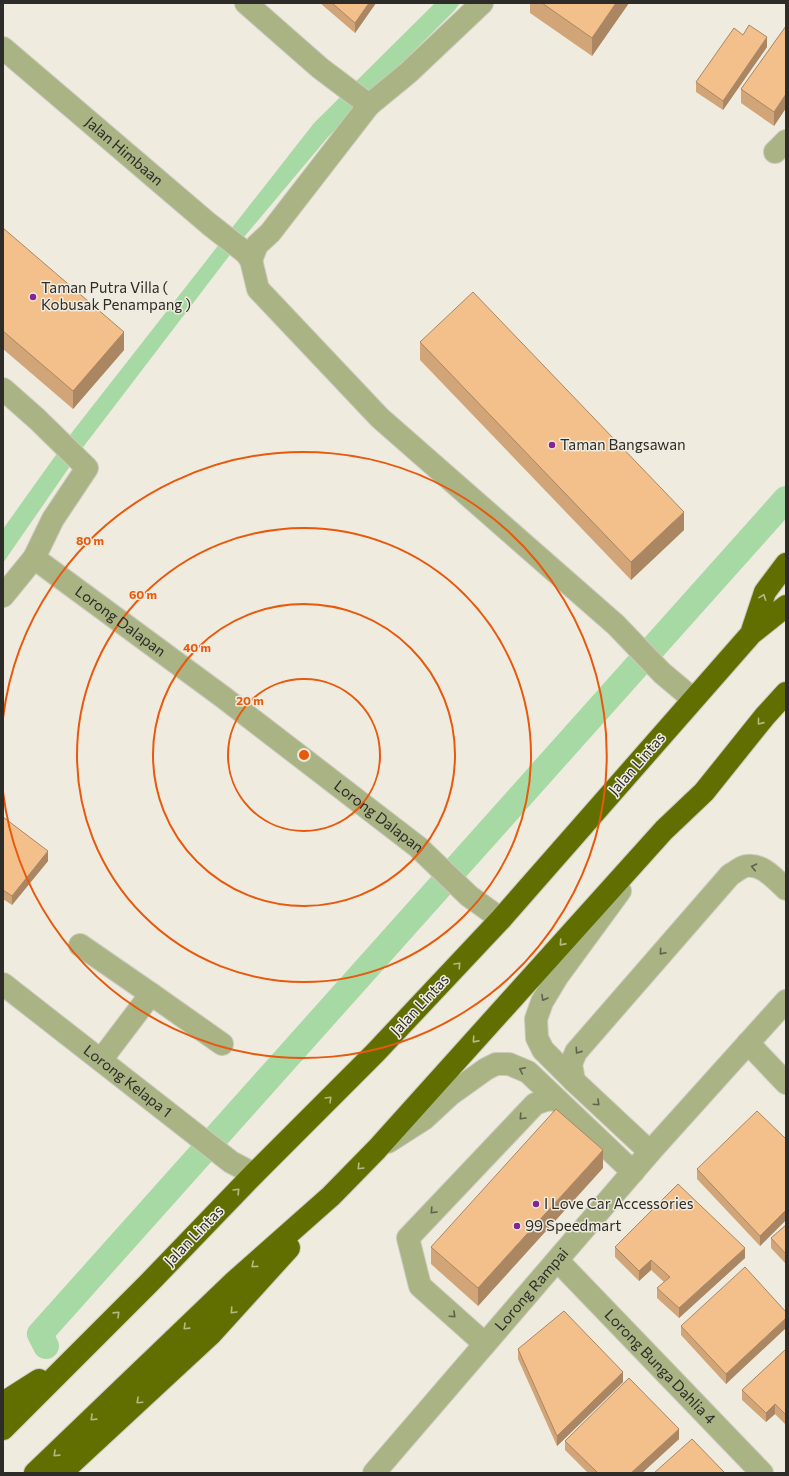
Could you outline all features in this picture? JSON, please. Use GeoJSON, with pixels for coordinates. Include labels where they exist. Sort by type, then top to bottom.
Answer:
{"type":"FeatureCollection","features":[{"type":"Feature","properties":{"kind":"highway","name":"Jalan Lintas"},"geometry":{"type":"LineString","coordinates":[[751,634],[765,592],[786,564]]}},
{"type":"Feature","properties":{"kind":"highway","name":"Jalan Lintas"},"geometry":{"type":"LineString","coordinates":[[3,1429],[375,1053],[500,919],[751,634],[786,606]]}},
{"type":"Feature","properties":{"kind":"highway"},"geometry":{"type":"LineString","coordinates":[[35,1473],[235,1281],[331,1196],[377,1149],[664,830],[704,792],[765,716],[786,693]]}},
{"type":"Feature","properties":{"kind":"highway"},"geometry":{"type":"LineString","coordinates":[[66,1469],[210,1335],[278,1262],[331,1196]]}},
{"type":"Feature","properties":{"kind":"highway","name":"Jalan Lintas"},"geometry":{"type":"LineString","coordinates":[[3,1403],[72,1359]]}},
{"type":"Feature","properties":{"kind":"street"},"geometry":{"type":"LineString","coordinates":[[246,3],[320,68],[369,105]]}},
{"type":"Feature","properties":{"kind":"street"},"geometry":{"type":"LineString","coordinates":[[482,3],[408,73],[369,105],[270,233],[257,245],[249,256],[258,289],[380,418],[616,625],[662,673],[693,699]]}},
{"type":"Feature","properties":{"kind":"street","name":"Jalan Himbaan"},"geometry":{"type":"LineString","coordinates":[[3,48],[209,224],[249,256]]}},
{"type":"Feature","properties":{"kind":"street"},"geometry":{"type":"LineString","coordinates":[[3,390],[37,419],[87,468],[53,519],[34,558],[3,596]]}},
{"type":"Feature","properties":{"kind":"street","name":"Lorong Dalapan"},"geometry":{"type":"LineString","coordinates":[[34,558],[223,697],[418,847],[470,896],[500,919]]}},
{"type":"Feature","properties":{"kind":"street"},"geometry":{"type":"LineString","coordinates":[[650,1152],[543,1050],[537,1038],[536,1019],[542,1002],[557,977],[664,830]]}},
{"type":"Feature","properties":{"kind":"street"},"geometry":{"type":"LineString","coordinates":[[574,1081],[571,1064],[576,1052],[730,875],[745,866],[755,866],[768,872],[786,888]]}},
{"type":"Feature","properties":{"kind":"street"},"geometry":{"type":"LineString","coordinates":[[80,946],[222,1044]]}},
{"type":"Feature","properties":{"kind":"street","name":"Lorong Kelapa 1"},"geometry":{"type":"LineString","coordinates":[[3,984],[231,1162],[254,1174]]}},
{"type":"Feature","properties":{"kind":"street"},"geometry":{"type":"LineString","coordinates":[[101,1060],[151,994]]}},
{"type":"Feature","properties":{"kind":"street","name":"Lorong Rampai"},"geometry":{"type":"LineString","coordinates":[[374,1473],[412,1430],[440,1395],[558,1261],[650,1152],[786,1001]]}},
{"type":"Feature","properties":{"kind":"street"},"geometry":{"type":"LineString","coordinates":[[748,1043],[786,1083]]}},
{"type":"Feature","properties":{"kind":"street"},"geometry":{"type":"LineString","coordinates":[[377,1149],[424,1119],[451,1094],[486,1069],[496,1064],[509,1064],[528,1072],[633,1172]]}},
{"type":"Feature","properties":{"kind":"street"},"geometry":{"type":"LineString","coordinates":[[485,1344],[420,1286],[408,1238],[535,1104],[546,1100],[555,1099]]}},
{"type":"Feature","properties":{"kind":"street","name":"Lorong Bunga Dahlia 4"},"geometry":{"type":"LineString","coordinates":[[558,1261],[762,1473]]}},
{"type":"Feature","properties":{"kind":"shaded area"},"geometry":{"type":"Polygon","coordinates":[[[435,3],[460,3],[454,11],[328,137],[239,243],[84,446],[3,563],[3,529],[73,431],[314,123],[435,3]]]}},
{"type":"Feature","properties":{"kind":"building"},"geometry":{"type":"Polygon","coordinates":[[[332,3],[369,3],[355,23],[332,3]]]}},
{"type":"Feature","properties":{"kind":"building"},"geometry":{"type":"Polygon","coordinates":[[[542,3],[616,3],[592,38],[542,3]]]}},
{"type":"Feature","properties":{"kind":"building"},"geometry":{"type":"Polygon","coordinates":[[[749,25],[767,37],[723,101],[696,82],[734,28],[743,35],[749,25]]]}},
{"type":"Feature","properties":{"kind":"building"},"geometry":{"type":"Polygon","coordinates":[[[786,26],[786,94],[774,112],[741,89],[786,26]]]}},
{"type":"Feature","properties":{"kind":"building","name":"Taman Putra Villa ( Kobusak Penampang )"},"geometry":{"type":"Polygon","coordinates":[[[3,228],[124,332],[73,391],[3,331],[3,228]]]}},
{"type":"Feature","properties":{"kind":"building","name":"Taman Bangsawan"},"geometry":{"type":"Polygon","coordinates":[[[473,292],[684,512],[631,562],[420,342],[473,292]]]}},
{"type":"Feature","properties":{"kind":"building"},"geometry":{"type":"Polygon","coordinates":[[[3,817],[48,851],[12,896],[3,890],[3,817]]]}},
{"type":"Feature","properties":{"kind":"building"},"geometry":{"type":"Polygon","coordinates":[[[556,1109],[603,1150],[478,1288],[431,1247],[556,1109]]]}},
{"type":"Feature","properties":{"kind":"building"},"geometry":{"type":"Polygon","coordinates":[[[757,1111],[786,1139],[786,1210],[760,1236],[697,1169],[757,1111]]]}},
{"type":"Feature","properties":{"kind":"building"},"geometry":{"type":"Polygon","coordinates":[[[678,1184],[745,1248],[679,1308],[657,1288],[670,1277],[651,1260],[639,1271],[615,1247],[678,1184]]]}},
{"type":"Feature","properties":{"kind":"building"},"geometry":{"type":"Polygon","coordinates":[[[786,1225],[786,1254],[771,1238],[786,1225]]]}},
{"type":"Feature","properties":{"kind":"building"},"geometry":{"type":"Polygon","coordinates":[[[745,1267],[786,1312],[786,1318],[726,1374],[681,1326],[745,1267]]]}},
{"type":"Feature","properties":{"kind":"building"},"geometry":{"type":"Polygon","coordinates":[[[564,1311],[623,1372],[557,1436],[518,1349],[564,1311]]]}},
{"type":"Feature","properties":{"kind":"building"},"geometry":{"type":"Polygon","coordinates":[[[786,1349],[786,1415],[775,1404],[766,1413],[742,1390],[786,1349]]]}},
{"type":"Feature","properties":{"kind":"building"},"geometry":{"type":"Polygon","coordinates":[[[629,1378],[679,1429],[631,1473],[598,1473],[565,1441],[629,1378]]]}},
{"type":"Feature","properties":{"kind":"building"},"geometry":{"type":"Polygon","coordinates":[[[692,1439],[725,1473],[654,1473],[692,1439]]]}},
{"type":"Feature","properties":{"kind":"waterway"},"geometry":{"type":"LineString","coordinates":[[46,1346],[40,1334],[786,499]]}},
{"type":"Feature","properties":{"kind":"place","name":"Taman Putra Villa ( Kobusak Penampang )"},"geometry":{"type":"Point","coordinates":[33,297]}},
{"type":"Feature","properties":{"kind":"place","name":"Taman Bangsawan"},"geometry":{"type":"Point","coordinates":[552,445]}},
{"type":"Feature","properties":{"kind":"place","name":"I Love Car Accessories"},"geometry":{"type":"Point","coordinates":[536,1204]}},
{"type":"Feature","properties":{"kind":"place","name":"99 Speedmart"},"geometry":{"type":"Point","coordinates":[517,1226]}}]}
